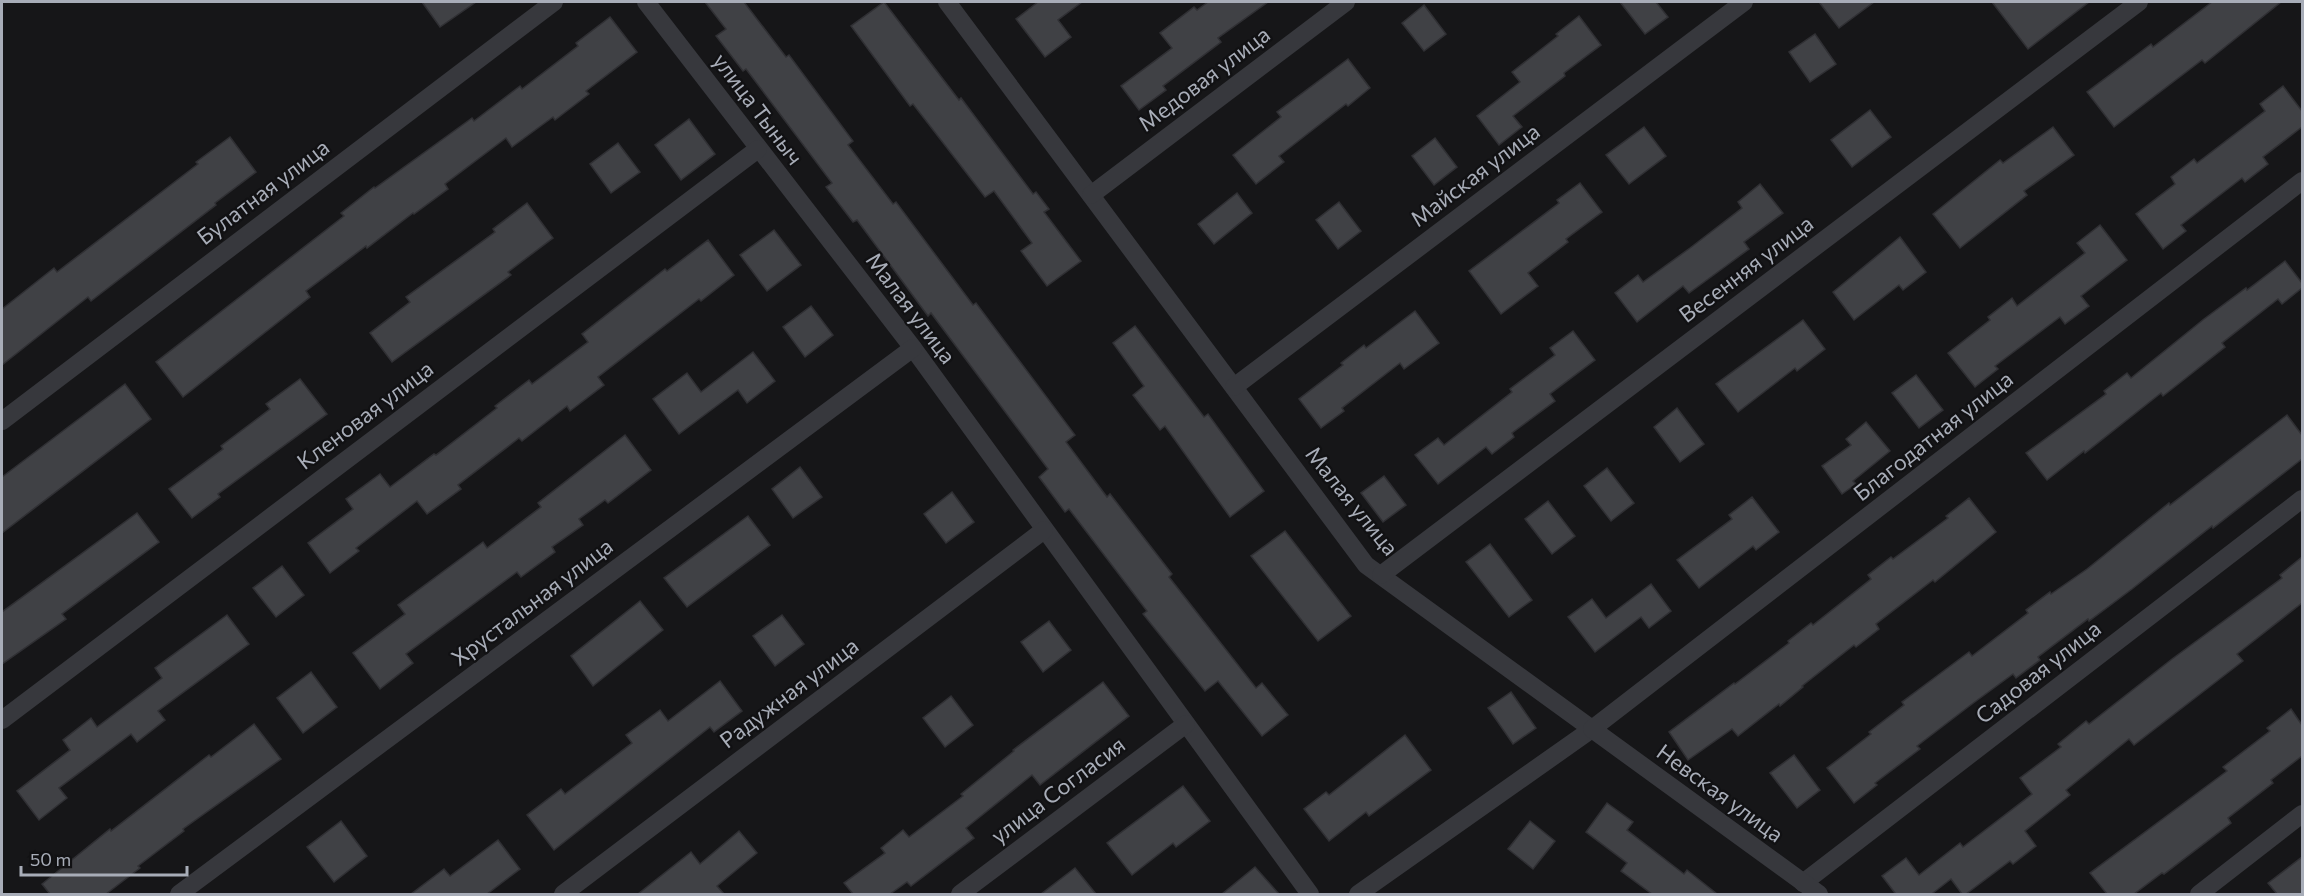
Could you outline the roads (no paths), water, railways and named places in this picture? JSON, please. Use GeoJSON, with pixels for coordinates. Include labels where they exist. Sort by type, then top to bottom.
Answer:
{"type":"FeatureCollection","features":[{"type":"Feature","properties":{"kind":"street","name":"Булатная улица"},"geometry":{"type":"LineString","coordinates":[[2,421],[554,2]]}},
{"type":"Feature","properties":{"kind":"street","name":"улица Тыныч"},"geometry":{"type":"LineString","coordinates":[[646,2],[833,245]]}},
{"type":"Feature","properties":{"kind":"street","name":"Малая улица"},"geometry":{"type":"LineString","coordinates":[[947,2],[1366,565],[1592,729]]}},
{"type":"Feature","properties":{"kind":"street","name":"Медовая улица"},"geometry":{"type":"LineString","coordinates":[[1091,195],[1346,2]]}},
{"type":"Feature","properties":{"kind":"street","name":"Майская улица"},"geometry":{"type":"LineString","coordinates":[[1234,387],[1744,2]]}},
{"type":"Feature","properties":{"kind":"street","name":"Весенняя улица"},"geometry":{"type":"LineString","coordinates":[[1381,575],[2139,2]]}},
{"type":"Feature","properties":{"kind":"street","name":"Кленовая улица"},"geometry":{"type":"LineString","coordinates":[[2,720],[758,149]]}},
{"type":"Feature","properties":{"kind":"street","name":"Благодатная улица"},"geometry":{"type":"LineString","coordinates":[[1592,729],[2302,181]]}},
{"type":"Feature","properties":{"kind":"street","name":"Малая улица"},"geometry":{"type":"LineString","coordinates":[[833,245],[913,348],[1310,894]]}},
{"type":"Feature","properties":{"kind":"street","name":"Хрустальная улица"},"geometry":{"type":"LineString","coordinates":[[179,894],[913,348]]}},
{"type":"Feature","properties":{"kind":"street","name":"Садовая улица"},"geometry":{"type":"LineString","coordinates":[[1803,883],[2302,499]]}},
{"type":"Feature","properties":{"kind":"street","name":"Радужная улица"},"geometry":{"type":"LineString","coordinates":[[563,894],[1044,530]]}},
{"type":"Feature","properties":{"kind":"street","name":"улица Согласия"},"geometry":{"type":"LineString","coordinates":[[960,894],[1186,724]]}},
{"type":"Feature","properties":{"kind":"street","name":"Невская улица"},"geometry":{"type":"LineString","coordinates":[[1592,729],[1819,894]]}},
{"type":"Feature","properties":{"kind":"street"},"geometry":{"type":"LineString","coordinates":[[1358,894],[1592,729]]}},
{"type":"Feature","properties":{"kind":"street"},"geometry":{"type":"LineString","coordinates":[[2199,894],[2302,814]]}}]}
